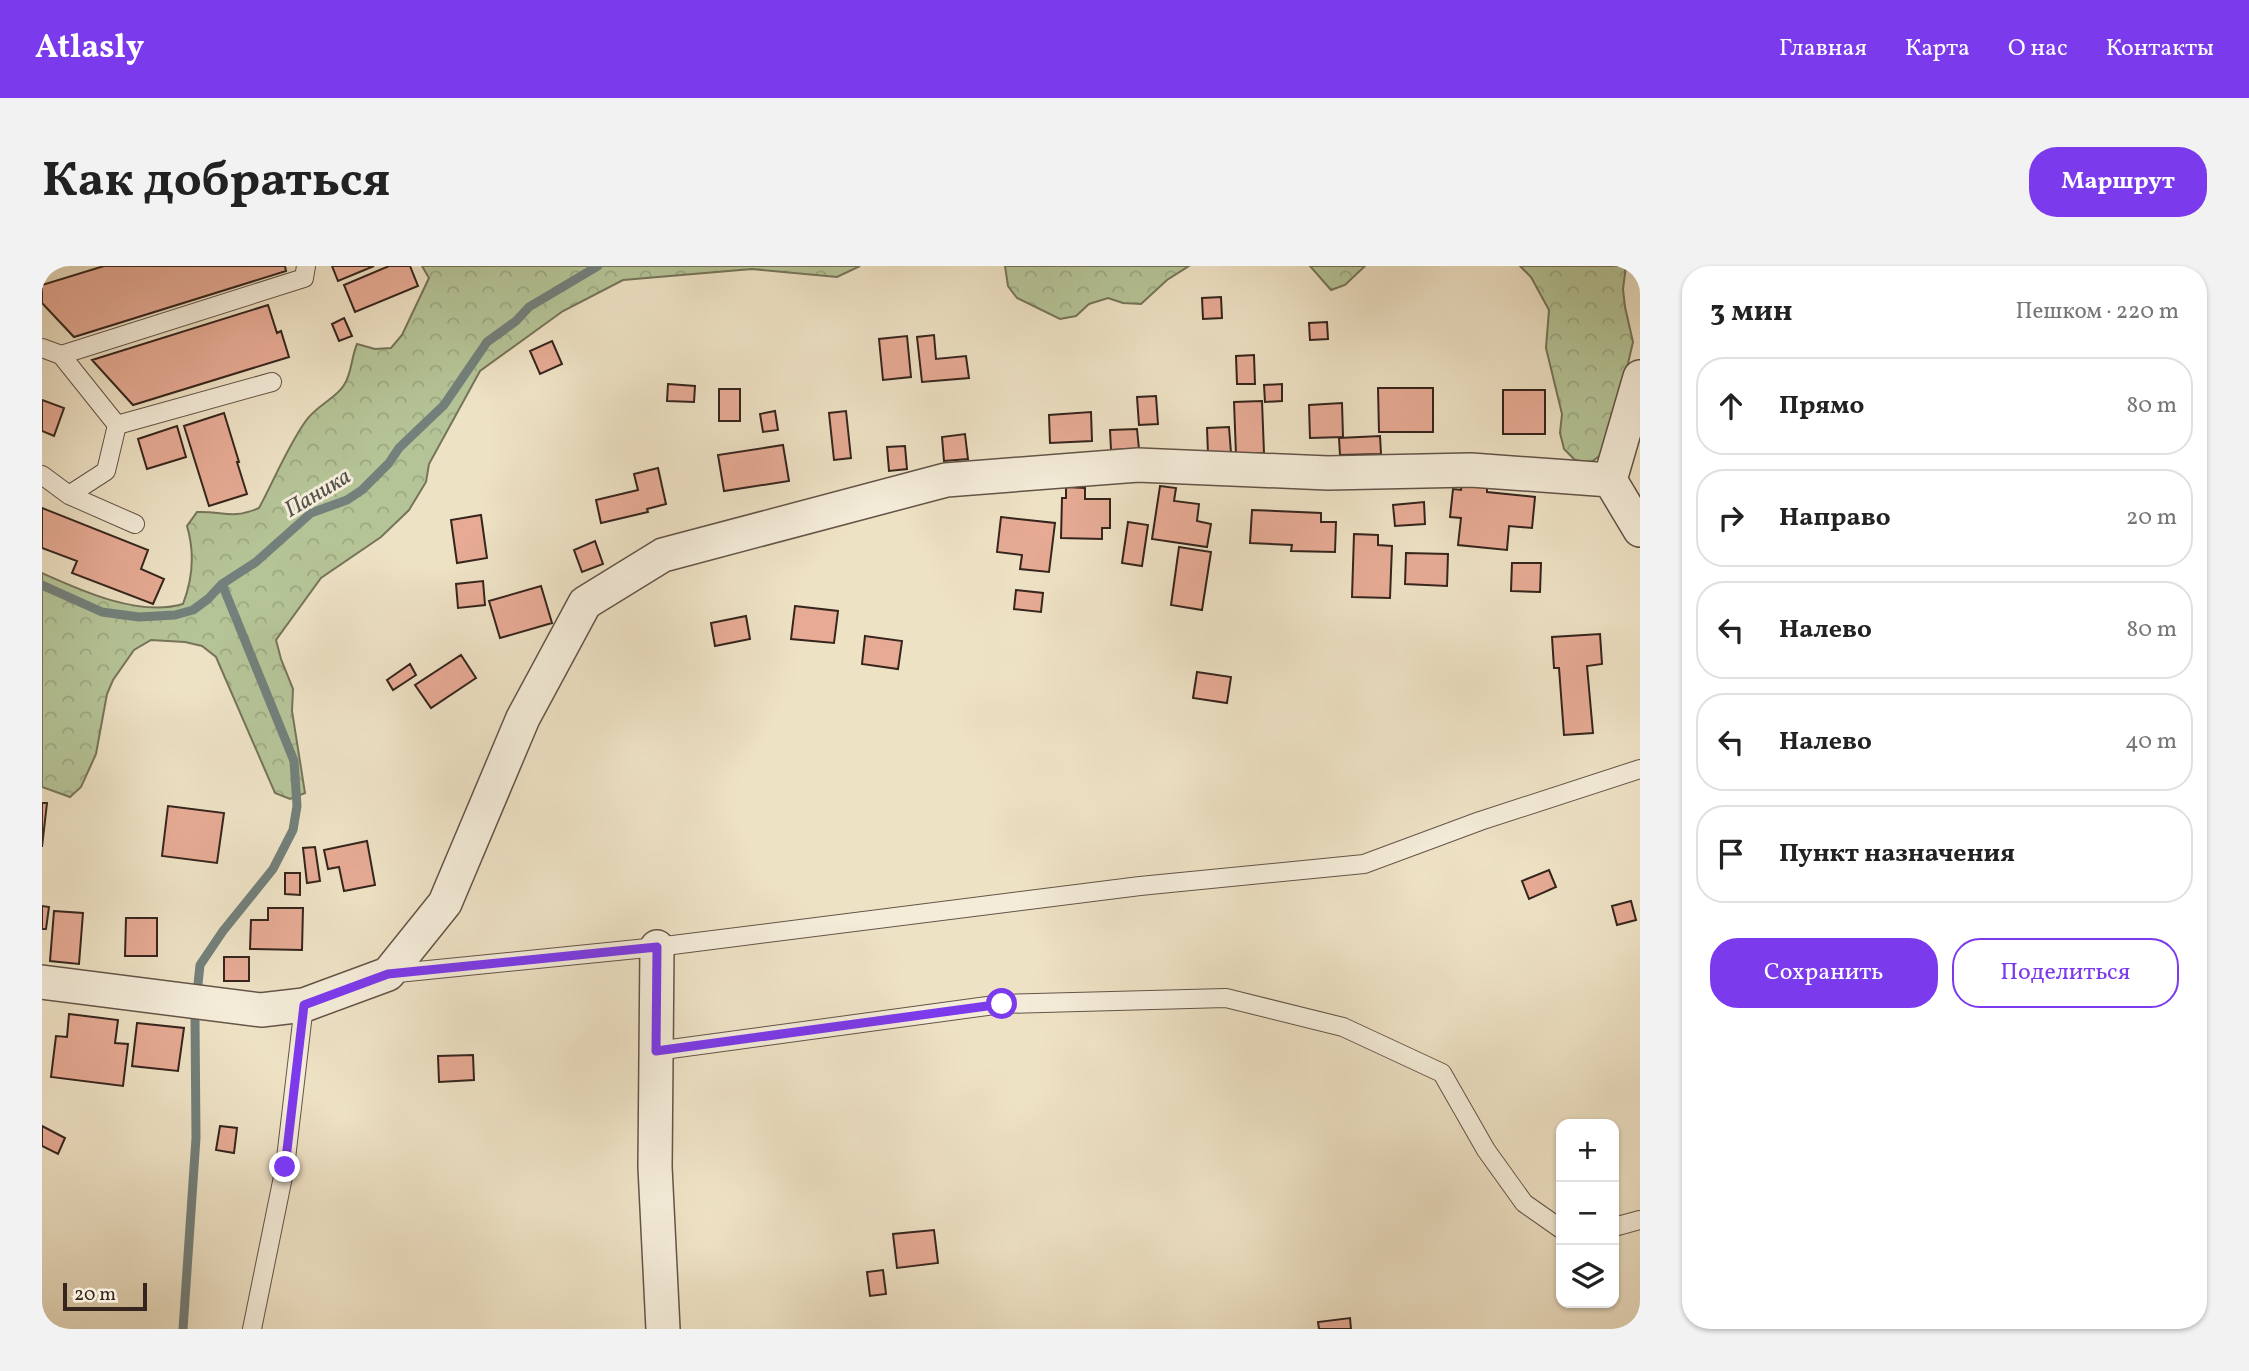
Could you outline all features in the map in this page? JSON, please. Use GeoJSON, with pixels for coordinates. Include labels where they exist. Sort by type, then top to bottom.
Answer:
{"type":"FeatureCollection","features":[{"type":"Feature","properties":{"kind":"street"},"geometry":{"type":"LineString","coordinates":[[1640,377],[1610,480],[1640,530]]}},
{"type":"Feature","properties":{"kind":"street"},"geometry":{"type":"LineString","coordinates":[[42,982],[261,1010],[304,1005],[388,974],[445,903],[523,718],[585,603],[663,555],[960,479],[1138,465],[1328,473],[1471,470],[1610,480]]}},
{"type":"Feature","properties":{"kind":"street"},"geometry":{"type":"LineString","coordinates":[[657,947],[655,1167],[663,1329]]}},
{"type":"Feature","properties":{"kind":"lane"},"geometry":{"type":"LineString","coordinates":[[61,355],[304,278],[306,266]]}},
{"type":"Feature","properties":{"kind":"lane"},"geometry":{"type":"LineString","coordinates":[[42,348],[61,355],[117,425]]}},
{"type":"Feature","properties":{"kind":"lane"},"geometry":{"type":"LineString","coordinates":[[117,425],[272,382]]}},
{"type":"Feature","properties":{"kind":"lane"},"geometry":{"type":"LineString","coordinates":[[69,495],[106,471],[117,425]]}},
{"type":"Feature","properties":{"kind":"lane"},"geometry":{"type":"LineString","coordinates":[[42,475],[69,495],[135,524]]}},
{"type":"Feature","properties":{"kind":"lane"},"geometry":{"type":"LineString","coordinates":[[388,974],[657,947],[1127,888],[1364,864],[1480,821],[1640,769]]}},
{"type":"Feature","properties":{"kind":"lane"},"geometry":{"type":"LineString","coordinates":[[656,1051],[1002,1004],[1226,998],[1343,1027],[1442,1073],[1486,1150],[1524,1203],[1556,1226]]}},
{"type":"Feature","properties":{"kind":"lane"},"geometry":{"type":"LineString","coordinates":[[252,1329],[285,1167],[304,1005]]}},
{"type":"Feature","properties":{"kind":"lane"},"geometry":{"type":"LineString","coordinates":[[1619,1226],[1640,1220]]}},
{"type":"Feature","properties":{"kind":"green space"},"geometry":{"type":"Polygon","coordinates":[[[422,266],[860,266],[837,277],[752,269],[623,280],[563,311],[480,371],[429,464],[426,482],[409,510],[381,537],[321,578],[276,640],[293,689],[292,711],[305,793],[290,799],[275,793],[216,657],[202,646],[151,640],[134,650],[113,680],[107,694],[96,754],[81,787],[70,797],[42,787],[42,573],[93,594],[130,605],[166,607],[183,604],[192,565],[187,526],[197,512],[234,514],[259,508],[286,453],[305,422],[344,385],[357,344],[375,349],[391,348],[402,335],[429,278],[422,266]]]}},
{"type":"Feature","properties":{"kind":"green space"},"geometry":{"type":"Polygon","coordinates":[[[1005,266],[1189,266],[1167,280],[1141,304],[1123,303],[1108,298],[1089,304],[1076,316],[1060,319],[1017,298],[1008,286],[1005,266]]]}},
{"type":"Feature","properties":{"kind":"green space"},"geometry":{"type":"Polygon","coordinates":[[[1310,266],[1365,266],[1345,285],[1331,290],[1310,266]]]}},
{"type":"Feature","properties":{"kind":"green space"},"geometry":{"type":"Polygon","coordinates":[[[1520,266],[1626,266],[1623,289],[1633,342],[1611,436],[1602,454],[1590,463],[1575,460],[1564,449],[1560,433],[1562,414],[1546,348],[1549,310],[1531,277],[1520,266]]]}},
{"type":"Feature","properties":{"kind":"building"},"geometry":{"type":"Polygon","coordinates":[[[104,266],[285,266],[286,271],[74,337],[42,303],[42,285],[104,266]]]}},
{"type":"Feature","properties":{"kind":"building"},"geometry":{"type":"Polygon","coordinates":[[[332,266],[374,266],[338,281],[332,266]]]}},
{"type":"Feature","properties":{"kind":"building"},"geometry":{"type":"Polygon","coordinates":[[[389,266],[410,266],[418,286],[355,312],[344,285],[389,266]]]}},
{"type":"Feature","properties":{"kind":"building"},"geometry":{"type":"Polygon","coordinates":[[[1221,297],[1222,318],[1203,319],[1202,298],[1221,297]]]}},
{"type":"Feature","properties":{"kind":"building"},"geometry":{"type":"Polygon","coordinates":[[[268,305],[277,333],[281,331],[289,357],[133,405],[92,360],[268,305]]]}},
{"type":"Feature","properties":{"kind":"building"},"geometry":{"type":"Polygon","coordinates":[[[344,318],[352,336],[339,341],[332,324],[344,318]]]}},
{"type":"Feature","properties":{"kind":"building"},"geometry":{"type":"Polygon","coordinates":[[[1327,322],[1328,339],[1310,340],[1309,323],[1327,322]]]}},
{"type":"Feature","properties":{"kind":"building"},"geometry":{"type":"Polygon","coordinates":[[[934,335],[936,359],[966,356],[969,378],[922,382],[917,337],[934,335]]]}},
{"type":"Feature","properties":{"kind":"building"},"geometry":{"type":"Polygon","coordinates":[[[907,336],[911,377],[883,380],[879,339],[907,336]]]}},
{"type":"Feature","properties":{"kind":"building"},"geometry":{"type":"Polygon","coordinates":[[[552,341],[562,364],[540,374],[530,351],[552,341]]]}},
{"type":"Feature","properties":{"kind":"building"},"geometry":{"type":"Polygon","coordinates":[[[1254,355],[1255,384],[1237,384],[1236,356],[1254,355]]]}},
{"type":"Feature","properties":{"kind":"building"},"geometry":{"type":"Polygon","coordinates":[[[668,384],[695,386],[694,402],[667,401],[668,384]]]}},
{"type":"Feature","properties":{"kind":"building"},"geometry":{"type":"Polygon","coordinates":[[[1282,384],[1282,401],[1265,402],[1264,385],[1282,384]]]}},
{"type":"Feature","properties":{"kind":"building"},"geometry":{"type":"Polygon","coordinates":[[[1378,388],[1433,388],[1433,432],[1379,432],[1378,388]]]}},
{"type":"Feature","properties":{"kind":"building"},"geometry":{"type":"Polygon","coordinates":[[[719,389],[740,389],[740,421],[719,421],[719,389]]]}},
{"type":"Feature","properties":{"kind":"building"},"geometry":{"type":"Polygon","coordinates":[[[1503,390],[1545,390],[1545,434],[1503,434],[1503,390]]]}},
{"type":"Feature","properties":{"kind":"building"},"geometry":{"type":"Polygon","coordinates":[[[1156,396],[1158,424],[1139,425],[1137,397],[1156,396]]]}},
{"type":"Feature","properties":{"kind":"building"},"geometry":{"type":"Polygon","coordinates":[[[42,400],[64,408],[54,436],[42,431],[42,400]]]}},
{"type":"Feature","properties":{"kind":"building"},"geometry":{"type":"Polygon","coordinates":[[[1262,401],[1264,453],[1236,455],[1234,402],[1262,401]]]}},
{"type":"Feature","properties":{"kind":"building"},"geometry":{"type":"Polygon","coordinates":[[[1342,403],[1343,437],[1310,438],[1309,405],[1342,403]]]}},
{"type":"Feature","properties":{"kind":"building"},"geometry":{"type":"Polygon","coordinates":[[[775,411],[778,430],[763,432],[760,414],[775,411]]]}},
{"type":"Feature","properties":{"kind":"building"},"geometry":{"type":"Polygon","coordinates":[[[846,411],[851,458],[834,460],[829,413],[846,411]]]}},
{"type":"Feature","properties":{"kind":"building"},"geometry":{"type":"Polygon","coordinates":[[[1091,412],[1092,441],[1050,443],[1049,415],[1091,412]]]}},
{"type":"Feature","properties":{"kind":"building"},"geometry":{"type":"Polygon","coordinates":[[[224,413],[247,494],[209,506],[184,426],[224,413]]]}},
{"type":"Feature","properties":{"kind":"building"},"geometry":{"type":"Polygon","coordinates":[[[177,426],[186,457],[147,469],[138,439],[177,426]]]}},
{"type":"Feature","properties":{"kind":"building"},"geometry":{"type":"Polygon","coordinates":[[[1229,427],[1231,453],[1208,454],[1207,428],[1229,427]]]}},
{"type":"Feature","properties":{"kind":"building"},"geometry":{"type":"Polygon","coordinates":[[[1137,429],[1139,449],[1111,450],[1110,430],[1137,429]]]}},
{"type":"Feature","properties":{"kind":"building"},"geometry":{"type":"Polygon","coordinates":[[[965,434],[968,459],[944,461],[942,437],[965,434]]]}},
{"type":"Feature","properties":{"kind":"building"},"geometry":{"type":"Polygon","coordinates":[[[1380,436],[1381,454],[1340,455],[1339,438],[1380,436]]]}},
{"type":"Feature","properties":{"kind":"building"},"geometry":{"type":"Polygon","coordinates":[[[783,445],[789,481],[724,491],[718,455],[783,445]]]}},
{"type":"Feature","properties":{"kind":"building"},"geometry":{"type":"Polygon","coordinates":[[[905,446],[907,469],[889,471],[887,447],[905,446]]]}},
{"type":"Feature","properties":{"kind":"building"},"geometry":{"type":"Polygon","coordinates":[[[658,468],[666,504],[647,509],[648,512],[601,523],[596,500],[638,490],[634,474],[658,468]]]}},
{"type":"Feature","properties":{"kind":"building"},"geometry":{"type":"Polygon","coordinates":[[[1462,482],[1487,485],[1487,492],[1535,497],[1532,528],[1509,526],[1507,550],[1458,545],[1461,518],[1450,517],[1453,489],[1461,490],[1462,482]]]}},
{"type":"Feature","properties":{"kind":"building"},"geometry":{"type":"Polygon","coordinates":[[[1160,486],[1176,488],[1174,501],[1199,504],[1197,521],[1211,524],[1207,547],[1152,539],[1160,486]]]}},
{"type":"Feature","properties":{"kind":"building"},"geometry":{"type":"Polygon","coordinates":[[[1066,487],[1085,488],[1085,499],[1110,499],[1110,528],[1102,528],[1102,539],[1061,538],[1062,498],[1066,498],[1066,487]]]}},
{"type":"Feature","properties":{"kind":"building"},"geometry":{"type":"Polygon","coordinates":[[[1424,502],[1425,524],[1395,526],[1393,505],[1424,502]]]}},
{"type":"Feature","properties":{"kind":"building"},"geometry":{"type":"Polygon","coordinates":[[[42,508],[148,550],[141,569],[164,579],[153,604],[72,573],[77,561],[42,548],[42,508]]]}},
{"type":"Feature","properties":{"kind":"building"},"geometry":{"type":"Polygon","coordinates":[[[1252,510],[1321,513],[1321,522],[1336,522],[1335,552],[1291,551],[1292,545],[1250,543],[1252,510]]]}},
{"type":"Feature","properties":{"kind":"building"},"geometry":{"type":"Polygon","coordinates":[[[481,515],[487,558],[457,563],[451,520],[481,515]]]}},
{"type":"Feature","properties":{"kind":"building"},"geometry":{"type":"Polygon","coordinates":[[[1001,517],[1055,523],[1049,572],[1020,569],[1022,555],[997,552],[1001,517]]]}},
{"type":"Feature","properties":{"kind":"building"},"geometry":{"type":"Polygon","coordinates":[[[1128,522],[1148,525],[1142,566],[1122,563],[1128,522]]]}},
{"type":"Feature","properties":{"kind":"building"},"geometry":{"type":"Polygon","coordinates":[[[1354,534],[1378,535],[1378,545],[1392,546],[1390,598],[1352,597],[1354,534]]]}},
{"type":"Feature","properties":{"kind":"building"},"geometry":{"type":"Polygon","coordinates":[[[595,541],[603,564],[582,572],[574,550],[595,541]]]}},
{"type":"Feature","properties":{"kind":"building"},"geometry":{"type":"Polygon","coordinates":[[[1179,547],[1211,552],[1202,610],[1171,605],[1179,547]]]}},
{"type":"Feature","properties":{"kind":"building"},"geometry":{"type":"Polygon","coordinates":[[[1406,553],[1448,554],[1447,586],[1405,584],[1406,553]]]}},
{"type":"Feature","properties":{"kind":"building"},"geometry":{"type":"Polygon","coordinates":[[[1512,563],[1541,563],[1540,592],[1511,591],[1512,563]]]}},
{"type":"Feature","properties":{"kind":"building"},"geometry":{"type":"Polygon","coordinates":[[[483,581],[485,605],[458,608],[456,584],[483,581]]]}},
{"type":"Feature","properties":{"kind":"building"},"geometry":{"type":"Polygon","coordinates":[[[541,586],[552,623],[500,638],[489,601],[541,586]]]}},
{"type":"Feature","properties":{"kind":"building"},"geometry":{"type":"Polygon","coordinates":[[[1016,590],[1043,593],[1041,612],[1014,609],[1016,590]]]}},
{"type":"Feature","properties":{"kind":"building"},"geometry":{"type":"Polygon","coordinates":[[[795,606],[838,611],[834,643],[791,639],[795,606]]]}},
{"type":"Feature","properties":{"kind":"building"},"geometry":{"type":"Polygon","coordinates":[[[746,616],[750,639],[715,646],[711,623],[746,616]]]}},
{"type":"Feature","properties":{"kind":"building"},"geometry":{"type":"Polygon","coordinates":[[[1600,634],[1602,664],[1587,666],[1593,733],[1564,735],[1559,668],[1554,668],[1552,637],[1600,634]]]}},
{"type":"Feature","properties":{"kind":"building"},"geometry":{"type":"Polygon","coordinates":[[[865,636],[902,641],[898,669],[862,664],[865,636]]]}},
{"type":"Feature","properties":{"kind":"building"},"geometry":{"type":"Polygon","coordinates":[[[461,655],[476,678],[431,708],[415,685],[461,655]]]}},
{"type":"Feature","properties":{"kind":"building"},"geometry":{"type":"Polygon","coordinates":[[[410,664],[416,675],[393,690],[387,680],[410,664]]]}},
{"type":"Feature","properties":{"kind":"building"},"geometry":{"type":"Polygon","coordinates":[[[1197,672],[1231,677],[1227,703],[1193,698],[1197,672]]]}},
{"type":"Feature","properties":{"kind":"building"},"geometry":{"type":"Polygon","coordinates":[[[42,803],[47,803],[42,847],[42,803]]]}},
{"type":"Feature","properties":{"kind":"building"},"geometry":{"type":"Polygon","coordinates":[[[168,806],[224,813],[217,863],[162,856],[168,806]]]}},
{"type":"Feature","properties":{"kind":"building"},"geometry":{"type":"Polygon","coordinates":[[[367,841],[375,885],[344,891],[339,867],[328,869],[324,850],[367,841]]]}},
{"type":"Feature","properties":{"kind":"building"},"geometry":{"type":"Polygon","coordinates":[[[315,847],[320,881],[307,883],[303,848],[315,847]]]}},
{"type":"Feature","properties":{"kind":"building"},"geometry":{"type":"Polygon","coordinates":[[[1549,870],[1556,887],[1529,899],[1522,881],[1549,870]]]}},
{"type":"Feature","properties":{"kind":"building"},"geometry":{"type":"Polygon","coordinates":[[[285,873],[300,873],[300,895],[285,894],[285,873]]]}},
{"type":"Feature","properties":{"kind":"building"},"geometry":{"type":"Polygon","coordinates":[[[1631,901],[1636,920],[1617,925],[1612,906],[1631,901]]]}},
{"type":"Feature","properties":{"kind":"building"},"geometry":{"type":"Polygon","coordinates":[[[42,906],[49,907],[46,929],[42,929],[42,906]]]}},
{"type":"Feature","properties":{"kind":"building"},"geometry":{"type":"Polygon","coordinates":[[[268,908],[303,908],[302,950],[250,949],[251,920],[268,920],[268,908]]]}},
{"type":"Feature","properties":{"kind":"building"},"geometry":{"type":"Polygon","coordinates":[[[54,911],[83,913],[79,964],[50,961],[54,911]]]}},
{"type":"Feature","properties":{"kind":"building"},"geometry":{"type":"Polygon","coordinates":[[[126,918],[157,918],[157,956],[125,956],[126,918]]]}},
{"type":"Feature","properties":{"kind":"building"},"geometry":{"type":"Polygon","coordinates":[[[224,957],[249,957],[249,981],[224,981],[224,957]]]}},
{"type":"Feature","properties":{"kind":"building"},"geometry":{"type":"Polygon","coordinates":[[[69,1014],[118,1020],[115,1043],[128,1044],[123,1086],[51,1077],[56,1036],[67,1037],[69,1014]]]}},
{"type":"Feature","properties":{"kind":"building"},"geometry":{"type":"Polygon","coordinates":[[[137,1023],[184,1028],[178,1071],[132,1066],[137,1023]]]}},
{"type":"Feature","properties":{"kind":"building"},"geometry":{"type":"Polygon","coordinates":[[[473,1055],[474,1080],[439,1082],[438,1056],[473,1055]]]}},
{"type":"Feature","properties":{"kind":"building"},"geometry":{"type":"Polygon","coordinates":[[[42,1126],[65,1138],[58,1154],[42,1146],[42,1126]]]}},
{"type":"Feature","properties":{"kind":"building"},"geometry":{"type":"Polygon","coordinates":[[[220,1126],[237,1128],[234,1153],[216,1150],[220,1126]]]}},
{"type":"Feature","properties":{"kind":"building"},"geometry":{"type":"Polygon","coordinates":[[[934,1230],[938,1263],[897,1268],[893,1234],[934,1230]]]}},
{"type":"Feature","properties":{"kind":"building"},"geometry":{"type":"Polygon","coordinates":[[[883,1270],[886,1294],[870,1296],[867,1272],[883,1270]]]}},
{"type":"Feature","properties":{"kind":"building"},"geometry":{"type":"Polygon","coordinates":[[[1350,1318],[1351,1329],[1319,1329],[1318,1322],[1350,1318]]]}},
{"type":"Feature","properties":{"kind":"waterway","name":"Паника"},"geometry":{"type":"LineString","coordinates":[[42,585],[102,612],[139,617],[175,615],[193,610],[222,584],[256,562],[311,513],[347,500],[362,490],[389,463],[399,448],[444,405],[487,342],[516,321],[529,307],[598,266]]}},
{"type":"Feature","properties":{"kind":"waterway"},"geometry":{"type":"LineString","coordinates":[[198,984],[200,965],[223,931],[273,869],[293,830],[297,806],[294,761],[222,584]]}},
{"type":"Feature","properties":{"kind":"waterway"},"geometry":{"type":"LineString","coordinates":[[183,1329],[196,1138],[195,1018]]}},
{"type":"Feature","properties":{"kind":"route"},"geometry":{"type":"LineString","coordinates":[[285,1167],[304,1005],[388,974],[657,947],[656,1051],[1002,1004]]}}]}
